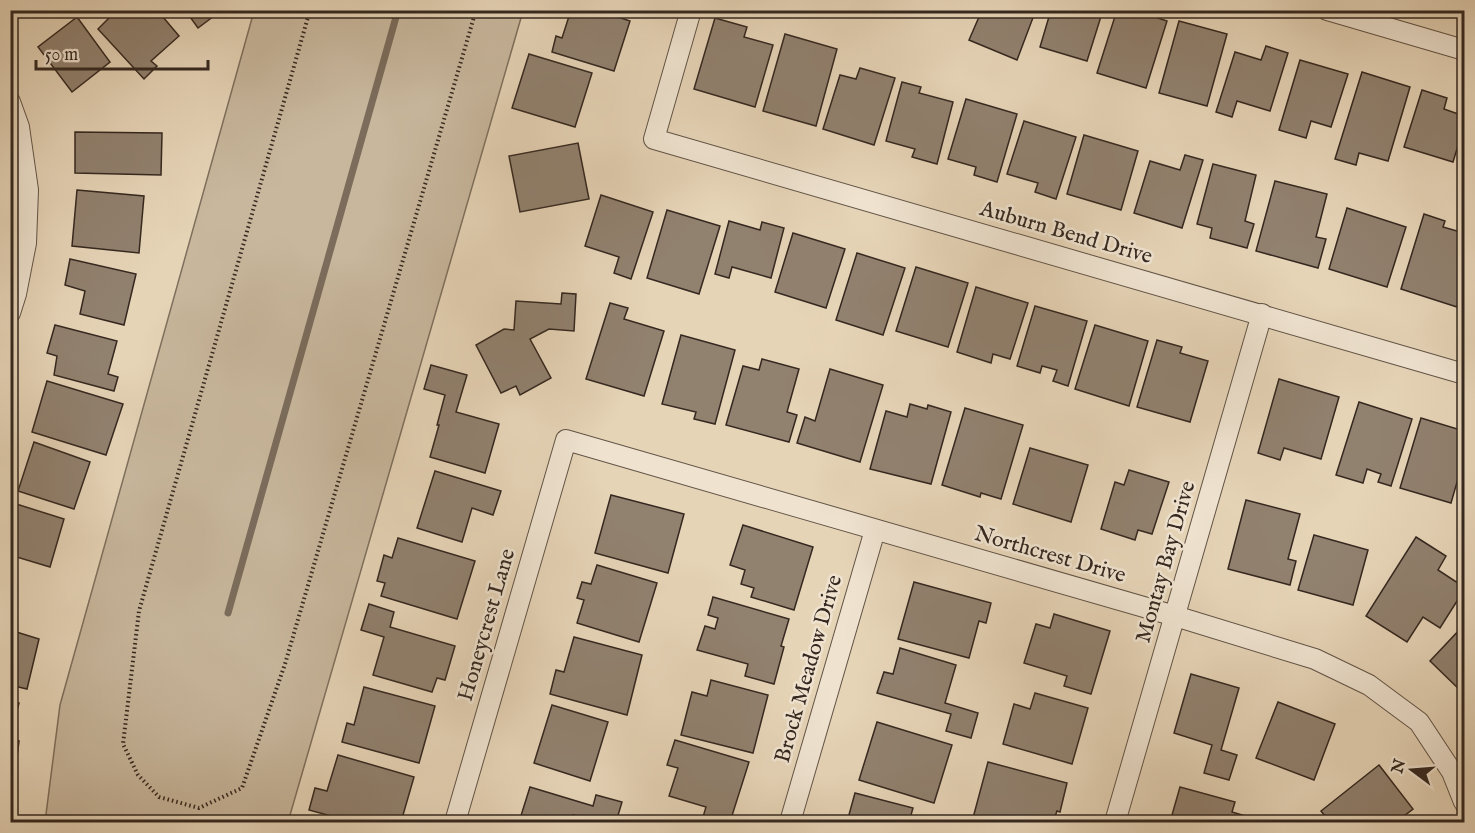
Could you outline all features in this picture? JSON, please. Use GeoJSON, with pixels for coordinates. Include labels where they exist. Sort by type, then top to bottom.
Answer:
{"type":"FeatureCollection","features":[{"type":"Feature","properties":{"kind":"street","name":"Auburn Bend Drive"},"geometry":{"type":"LineString","coordinates":[[691,10],[654,140],[1464,374]]}},
{"type":"Feature","properties":{"kind":"street"},"geometry":{"type":"LineString","coordinates":[[1327,10],[1464,50]]}},
{"type":"Feature","properties":{"kind":"street"},"geometry":{"type":"LineString","coordinates":[[10,102],[20,128],[28,190],[18,242],[16,294],[10,313]]}},
{"type":"Feature","properties":{"kind":"street","name":"Montay Bay Drive"},"geometry":{"type":"LineString","coordinates":[[1115,822],[1262,314]]}},
{"type":"Feature","properties":{"kind":"street","name":"Northcrest Drive"},"geometry":{"type":"LineString","coordinates":[[566,440],[1175,616],[1315,659],[1369,685],[1419,722],[1452,772],[1464,802]]}},
{"type":"Feature","properties":{"kind":"street","name":"Honeycrest Lane"},"geometry":{"type":"LineString","coordinates":[[455,822],[566,440]]}},
{"type":"Feature","properties":{"kind":"street","name":"Brock Meadow Drive"},"geometry":{"type":"LineString","coordinates":[[790,822],[874,530]]}},
{"type":"Feature","properties":{"kind":"path"},"geometry":{"type":"LineString","coordinates":[[310,10],[139,611],[123,744],[138,775],[159,797],[199,808],[242,788],[285,664],[476,10]]}},
{"type":"Feature","properties":{"kind":"shaded area"},"geometry":{"type":"Polygon","coordinates":[[[254,11],[523,11],[288,822],[45,822],[60,705],[254,11]]]}},
{"type":"Feature","properties":{"kind":"building"},"geometry":{"type":"Polygon","coordinates":[[[117,10],[157,10],[179,36],[151,61],[157,66],[144,79],[98,29],[117,10]]]}},
{"type":"Feature","properties":{"kind":"building"},"geometry":{"type":"Polygon","coordinates":[[[185,10],[222,10],[198,28],[185,10]]]}},
{"type":"Feature","properties":{"kind":"building"},"geometry":{"type":"Polygon","coordinates":[[[571,10],[597,10],[630,21],[614,71],[552,52],[556,36],[562,38],[571,10]]]}},
{"type":"Feature","properties":{"kind":"building"},"geometry":{"type":"Polygon","coordinates":[[[982,10],[1023,10],[1034,15],[1017,60],[969,40],[982,10]]]}},
{"type":"Feature","properties":{"kind":"building"},"geometry":{"type":"Polygon","coordinates":[[[1051,10],[1103,10],[1087,61],[1040,47],[1051,10]]]}},
{"type":"Feature","properties":{"kind":"building"},"geometry":{"type":"Polygon","coordinates":[[[1117,10],[1134,10],[1167,21],[1146,88],[1097,73],[1117,10]]]}},
{"type":"Feature","properties":{"kind":"building"},"geometry":{"type":"Polygon","coordinates":[[[77,17],[110,62],[72,92],[38,47],[77,17]]]}},
{"type":"Feature","properties":{"kind":"building"},"geometry":{"type":"Polygon","coordinates":[[[715,18],[747,27],[744,37],[773,45],[755,107],[694,89],[715,18]]]}},
{"type":"Feature","properties":{"kind":"building"},"geometry":{"type":"Polygon","coordinates":[[[1179,21],[1227,34],[1207,106],[1159,93],[1179,21]]]}},
{"type":"Feature","properties":{"kind":"building"},"geometry":{"type":"Polygon","coordinates":[[[785,34],[837,49],[816,126],[763,111],[785,34]]]}},
{"type":"Feature","properties":{"kind":"building"},"geometry":{"type":"Polygon","coordinates":[[[1266,46],[1288,53],[1270,111],[1237,101],[1232,117],[1216,112],[1235,52],[1261,60],[1266,46]]]}},
{"type":"Feature","properties":{"kind":"building"},"geometry":{"type":"Polygon","coordinates":[[[529,54],[592,73],[575,127],[512,108],[529,54]]]}},
{"type":"Feature","properties":{"kind":"building"},"geometry":{"type":"Polygon","coordinates":[[[1300,60],[1348,74],[1331,127],[1311,121],[1306,138],[1279,130],[1300,60]]]}},
{"type":"Feature","properties":{"kind":"building"},"geometry":{"type":"Polygon","coordinates":[[[860,68],[895,78],[874,145],[823,129],[840,75],[856,79],[860,68]]]}},
{"type":"Feature","properties":{"kind":"building"},"geometry":{"type":"Polygon","coordinates":[[[1362,72],[1410,87],[1388,161],[1359,153],[1356,165],[1335,159],[1362,72]]]}},
{"type":"Feature","properties":{"kind":"building"},"geometry":{"type":"Polygon","coordinates":[[[902,82],[921,87],[919,93],[953,102],[937,164],[912,157],[915,149],[886,141],[902,82]]]}},
{"type":"Feature","properties":{"kind":"building"},"geometry":{"type":"Polygon","coordinates":[[[1422,90],[1447,98],[1444,109],[1464,116],[1464,126],[1453,162],[1404,147],[1422,90]]]}},
{"type":"Feature","properties":{"kind":"building"},"geometry":{"type":"Polygon","coordinates":[[[966,99],[1017,114],[997,182],[974,175],[976,167],[948,159],[966,99]]]}},
{"type":"Feature","properties":{"kind":"building"},"geometry":{"type":"Polygon","coordinates":[[[1024,121],[1076,137],[1056,199],[1035,192],[1038,183],[1007,174],[1024,121]]]}},
{"type":"Feature","properties":{"kind":"building"},"geometry":{"type":"Polygon","coordinates":[[[75,132],[162,133],[161,175],[75,173],[75,132]]]}},
{"type":"Feature","properties":{"kind":"building"},"geometry":{"type":"Polygon","coordinates":[[[1084,135],[1138,151],[1121,210],[1067,194],[1084,135]]]}},
{"type":"Feature","properties":{"kind":"building"},"geometry":{"type":"Polygon","coordinates":[[[578,143],[589,199],[520,212],[509,156],[578,143]]]}},
{"type":"Feature","properties":{"kind":"building"},"geometry":{"type":"Polygon","coordinates":[[[1185,155],[1203,160],[1182,228],[1134,213],[1150,161],[1180,170],[1185,155]]]}},
{"type":"Feature","properties":{"kind":"building"},"geometry":{"type":"Polygon","coordinates":[[[1213,164],[1256,175],[1245,221],[1254,224],[1247,248],[1210,238],[1212,228],[1197,224],[1213,164]]]}},
{"type":"Feature","properties":{"kind":"building"},"geometry":{"type":"Polygon","coordinates":[[[1275,181],[1327,194],[1316,237],[1326,239],[1318,268],[1256,251],[1275,181]]]}},
{"type":"Feature","properties":{"kind":"building"},"geometry":{"type":"Polygon","coordinates":[[[77,190],[144,196],[139,253],[72,246],[77,190]]]}},
{"type":"Feature","properties":{"kind":"building"},"geometry":{"type":"Polygon","coordinates":[[[601,195],[653,212],[631,279],[614,273],[619,257],[585,246],[601,195]]]}},
{"type":"Feature","properties":{"kind":"building"},"geometry":{"type":"Polygon","coordinates":[[[1347,208],[1406,227],[1387,287],[1329,269],[1347,208]]]}},
{"type":"Feature","properties":{"kind":"building"},"geometry":{"type":"Polygon","coordinates":[[[667,210],[720,226],[699,294],[647,278],[667,210]]]}},
{"type":"Feature","properties":{"kind":"building"},"geometry":{"type":"Polygon","coordinates":[[[1424,214],[1445,221],[1443,227],[1464,233],[1464,283],[1457,307],[1401,289],[1424,214]]]}},
{"type":"Feature","properties":{"kind":"building"},"geometry":{"type":"Polygon","coordinates":[[[729,221],[760,230],[762,222],[784,228],[771,278],[732,267],[729,278],[715,274],[729,221]]]}},
{"type":"Feature","properties":{"kind":"building"},"geometry":{"type":"Polygon","coordinates":[[[793,233],[845,249],[826,308],[775,292],[793,233]]]}},
{"type":"Feature","properties":{"kind":"building"},"geometry":{"type":"Polygon","coordinates":[[[857,253],[905,268],[883,335],[836,320],[857,253]]]}},
{"type":"Feature","properties":{"kind":"building"},"geometry":{"type":"Polygon","coordinates":[[[70,259],[136,274],[124,325],[80,314],[85,291],[65,285],[70,259]]]}},
{"type":"Feature","properties":{"kind":"building"},"geometry":{"type":"Polygon","coordinates":[[[916,267],[968,283],[948,347],[896,331],[916,267]]]}},
{"type":"Feature","properties":{"kind":"building"},"geometry":{"type":"Polygon","coordinates":[[[976,287],[1028,303],[1010,359],[993,354],[991,363],[957,352],[976,287]]]}},
{"type":"Feature","properties":{"kind":"building"},"geometry":{"type":"Polygon","coordinates":[[[562,293],[576,294],[574,331],[549,329],[530,339],[551,378],[520,395],[516,386],[501,393],[476,345],[504,329],[514,330],[516,301],[561,304],[562,293]]]}},
{"type":"Feature","properties":{"kind":"building"},"geometry":{"type":"Polygon","coordinates":[[[610,303],[628,308],[624,319],[664,331],[644,396],[586,379],[610,303]]]}},
{"type":"Feature","properties":{"kind":"building"},"geometry":{"type":"Polygon","coordinates":[[[1035,306],[1087,321],[1068,386],[1053,381],[1057,370],[1042,366],[1040,373],[1017,366],[1035,306]]]}},
{"type":"Feature","properties":{"kind":"building"},"geometry":{"type":"Polygon","coordinates":[[[55,325],[117,341],[108,374],[118,377],[114,391],[54,375],[57,356],[47,353],[55,325]]]}},
{"type":"Feature","properties":{"kind":"building"},"geometry":{"type":"Polygon","coordinates":[[[1095,325],[1148,341],[1129,406],[1075,389],[1095,325]]]}},
{"type":"Feature","properties":{"kind":"building"},"geometry":{"type":"Polygon","coordinates":[[[681,335],[735,350],[715,424],[694,419],[696,412],[662,404],[681,335]]]}},
{"type":"Feature","properties":{"kind":"building"},"geometry":{"type":"Polygon","coordinates":[[[1157,340],[1182,347],[1180,353],[1208,361],[1190,422],[1137,407],[1157,340]]]}},
{"type":"Feature","properties":{"kind":"building"},"geometry":{"type":"Polygon","coordinates":[[[762,359],[799,369],[787,412],[797,415],[789,442],[726,425],[743,366],[759,370],[762,359]]]}},
{"type":"Feature","properties":{"kind":"building"},"geometry":{"type":"Polygon","coordinates":[[[431,365],[467,375],[456,412],[499,424],[485,473],[430,457],[445,395],[424,389],[431,365]]]}},
{"type":"Feature","properties":{"kind":"building"},"geometry":{"type":"Polygon","coordinates":[[[830,369],[883,385],[860,462],[797,443],[805,417],[815,421],[830,369]]]}},
{"type":"Feature","properties":{"kind":"building"},"geometry":{"type":"Polygon","coordinates":[[[1279,379],[1339,397],[1321,459],[1284,448],[1280,460],[1258,453],[1279,379]]]}},
{"type":"Feature","properties":{"kind":"building"},"geometry":{"type":"Polygon","coordinates":[[[47,381],[123,404],[106,455],[32,432],[47,381]]]}},
{"type":"Feature","properties":{"kind":"building"},"geometry":{"type":"Polygon","coordinates":[[[1359,402],[1412,419],[1391,486],[1378,482],[1381,474],[1367,469],[1363,483],[1336,475],[1359,402]]]}},
{"type":"Feature","properties":{"kind":"building"},"geometry":{"type":"Polygon","coordinates":[[[910,404],[927,409],[928,405],[951,412],[931,484],[870,469],[886,411],[907,417],[910,404]]]}},
{"type":"Feature","properties":{"kind":"building"},"geometry":{"type":"Polygon","coordinates":[[[965,408],[1023,425],[1001,499],[981,493],[980,497],[942,485],[965,408]]]}},
{"type":"Feature","properties":{"kind":"building"},"geometry":{"type":"Polygon","coordinates":[[[1421,418],[1464,431],[1464,458],[1451,503],[1400,488],[1421,418]]]}},
{"type":"Feature","properties":{"kind":"building"},"geometry":{"type":"Polygon","coordinates":[[[34,442],[90,462],[74,509],[18,491],[34,442]]]}},
{"type":"Feature","properties":{"kind":"building"},"geometry":{"type":"Polygon","coordinates":[[[1030,448],[1088,465],[1071,522],[1013,504],[1030,448]]]}},
{"type":"Feature","properties":{"kind":"building"},"geometry":{"type":"Polygon","coordinates":[[[1129,470],[1169,482],[1152,534],[1138,530],[1135,540],[1101,529],[1115,482],[1124,485],[1129,470]]]}},
{"type":"Feature","properties":{"kind":"building"},"geometry":{"type":"Polygon","coordinates":[[[435,471],[501,491],[493,515],[472,508],[462,542],[417,528],[435,471]]]}},
{"type":"Feature","properties":{"kind":"building"},"geometry":{"type":"Polygon","coordinates":[[[611,495],[684,514],[668,573],[595,553],[611,495]]]}},
{"type":"Feature","properties":{"kind":"building"},"geometry":{"type":"Polygon","coordinates":[[[1246,500],[1300,514],[1288,559],[1296,561],[1290,585],[1228,569],[1246,500]]]}},
{"type":"Feature","properties":{"kind":"building"},"geometry":{"type":"Polygon","coordinates":[[[10,502],[64,519],[50,567],[10,555],[10,502]]]}},
{"type":"Feature","properties":{"kind":"building"},"geometry":{"type":"Polygon","coordinates":[[[743,525],[813,547],[794,610],[751,597],[754,588],[741,584],[745,570],[730,565],[743,525]]]}},
{"type":"Feature","properties":{"kind":"building"},"geometry":{"type":"Polygon","coordinates":[[[1314,535],[1368,550],[1353,605],[1298,590],[1314,535]]]}},
{"type":"Feature","properties":{"kind":"building"},"geometry":{"type":"Polygon","coordinates":[[[1416,537],[1446,556],[1438,570],[1464,587],[1464,590],[1440,628],[1423,617],[1407,642],[1366,616],[1416,537]]]}},
{"type":"Feature","properties":{"kind":"building"},"geometry":{"type":"Polygon","coordinates":[[[398,538],[475,561],[457,619],[381,596],[385,583],[377,581],[384,555],[392,558],[398,538]]]}},
{"type":"Feature","properties":{"kind":"building"},"geometry":{"type":"Polygon","coordinates":[[[597,565],[657,583],[639,642],[577,623],[584,600],[577,598],[582,582],[591,584],[597,565]]]}},
{"type":"Feature","properties":{"kind":"building"},"geometry":{"type":"Polygon","coordinates":[[[914,582],[991,603],[986,623],[979,621],[969,658],[898,639],[914,582]]]}},
{"type":"Feature","properties":{"kind":"building"},"geometry":{"type":"Polygon","coordinates":[[[713,597],[789,619],[774,684],[745,676],[748,664],[697,650],[705,626],[715,629],[718,618],[708,615],[713,597]]]}},
{"type":"Feature","properties":{"kind":"building"},"geometry":{"type":"Polygon","coordinates":[[[369,604],[394,612],[390,627],[455,646],[445,680],[437,678],[432,692],[373,675],[384,637],[361,630],[369,604]]]}},
{"type":"Feature","properties":{"kind":"building"},"geometry":{"type":"Polygon","coordinates":[[[1054,614],[1110,631],[1091,694],[1064,686],[1067,676],[1024,663],[1036,624],[1050,628],[1054,614]]]}},
{"type":"Feature","properties":{"kind":"building"},"geometry":{"type":"Polygon","coordinates":[[[1464,625],[1464,694],[1430,661],[1464,625]]]}},
{"type":"Feature","properties":{"kind":"building"},"geometry":{"type":"Polygon","coordinates":[[[10,630],[39,639],[27,689],[10,685],[10,630]]]}},
{"type":"Feature","properties":{"kind":"building"},"geometry":{"type":"Polygon","coordinates":[[[574,637],[642,655],[627,715],[550,694],[556,670],[564,672],[574,637]]]}},
{"type":"Feature","properties":{"kind":"building"},"geometry":{"type":"Polygon","coordinates":[[[900,648],[956,665],[945,703],[978,713],[971,738],[946,731],[951,714],[877,693],[884,672],[893,674],[900,648]]]}},
{"type":"Feature","properties":{"kind":"building"},"geometry":{"type":"Polygon","coordinates":[[[1191,674],[1239,688],[1221,750],[1237,755],[1229,780],[1204,773],[1212,745],[1174,733],[1191,674]]]}},
{"type":"Feature","properties":{"kind":"building"},"geometry":{"type":"Polygon","coordinates":[[[711,680],[768,695],[753,753],[681,735],[692,692],[707,696],[711,680]]]}},
{"type":"Feature","properties":{"kind":"building"},"geometry":{"type":"Polygon","coordinates":[[[364,687],[435,706],[419,763],[342,742],[347,723],[354,725],[364,687]]]}},
{"type":"Feature","properties":{"kind":"building"},"geometry":{"type":"Polygon","coordinates":[[[1035,693],[1088,708],[1072,764],[1003,744],[1014,704],[1030,709],[1035,693]]]}},
{"type":"Feature","properties":{"kind":"building"},"geometry":{"type":"Polygon","coordinates":[[[10,701],[19,703],[10,738],[10,701]]]}},
{"type":"Feature","properties":{"kind":"building"},"geometry":{"type":"Polygon","coordinates":[[[1278,702],[1335,724],[1314,780],[1256,758],[1278,702]]]}},
{"type":"Feature","properties":{"kind":"building"},"geometry":{"type":"Polygon","coordinates":[[[552,705],[608,722],[590,781],[534,763],[552,705]]]}},
{"type":"Feature","properties":{"kind":"building"},"geometry":{"type":"Polygon","coordinates":[[[877,722],[952,745],[934,803],[859,780],[877,722]]]}},
{"type":"Feature","properties":{"kind":"building"},"geometry":{"type":"Polygon","coordinates":[[[10,740],[19,741],[17,757],[10,755],[10,740]]]}},
{"type":"Feature","properties":{"kind":"building"},"geometry":{"type":"Polygon","coordinates":[[[675,740],[749,762],[730,822],[703,817],[706,807],[669,796],[678,768],[667,765],[675,740]]]}},
{"type":"Feature","properties":{"kind":"building"},"geometry":{"type":"Polygon","coordinates":[[[338,755],[414,777],[401,822],[353,822],[309,810],[315,788],[327,791],[338,755]]]}},
{"type":"Feature","properties":{"kind":"building"},"geometry":{"type":"Polygon","coordinates":[[[988,762],[1067,783],[1060,812],[1057,811],[1053,822],[991,822],[973,818],[988,762]]]}},
{"type":"Feature","properties":{"kind":"building"},"geometry":{"type":"Polygon","coordinates":[[[1379,765],[1413,809],[1396,822],[1330,822],[1321,811],[1379,765]]]}},
{"type":"Feature","properties":{"kind":"building"},"geometry":{"type":"Polygon","coordinates":[[[530,787],[593,806],[596,795],[622,802],[616,822],[599,822],[573,815],[570,822],[519,822],[530,787]]]}},
{"type":"Feature","properties":{"kind":"building"},"geometry":{"type":"Polygon","coordinates":[[[1180,787],[1235,802],[1232,812],[1249,817],[1247,822],[1170,822],[1180,787]]]}},
{"type":"Feature","properties":{"kind":"building"},"geometry":{"type":"Polygon","coordinates":[[[855,793],[913,808],[909,822],[847,822],[855,793]]]}},
{"type":"Feature","properties":{"kind":"building"},"geometry":{"type":"Polygon","coordinates":[[[673,817],[693,822],[672,822],[673,817]]]}},
{"type":"Feature","properties":{"kind":"waterway"},"geometry":{"type":"LineString","coordinates":[[228,613],[398,10]]}}]}
